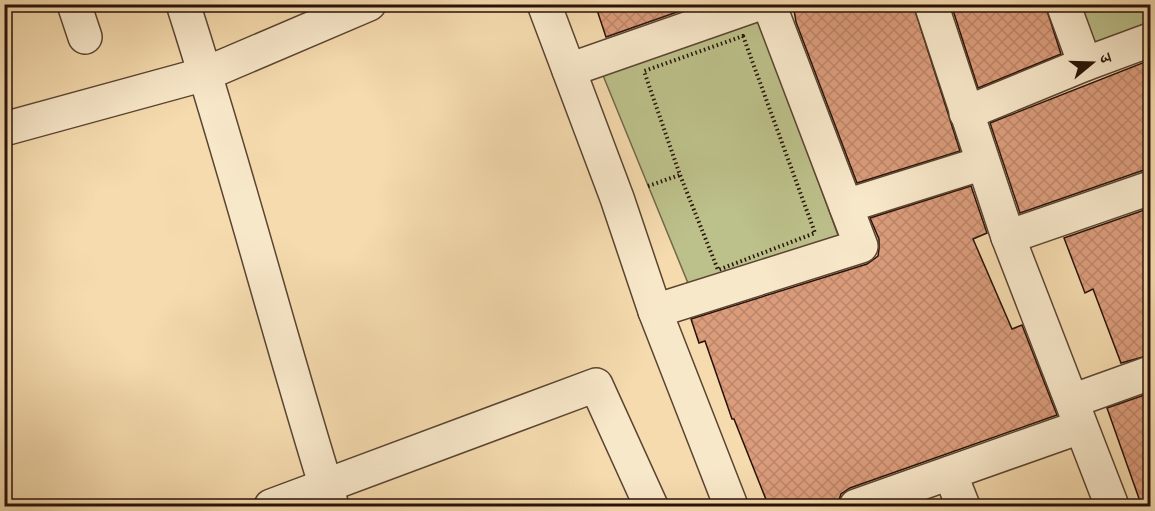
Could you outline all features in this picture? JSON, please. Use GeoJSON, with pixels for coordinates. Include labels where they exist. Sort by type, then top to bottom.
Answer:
{"type":"FeatureCollection","features":[{"type":"Feature","properties":{"kind":"street"},"geometry":{"type":"LineString","coordinates":[[74,4],[85,37]]}},
{"type":"Feature","properties":{"kind":"street"},"geometry":{"type":"LineString","coordinates":[[183,4],[329,496]]}},
{"type":"Feature","properties":{"kind":"street"},"geometry":{"type":"LineString","coordinates":[[544,4],[617,198],[655,310],[731,507]]}},
{"type":"Feature","properties":{"kind":"street"},"geometry":{"type":"LineString","coordinates":[[569,70],[758,4]]}},
{"type":"Feature","properties":{"kind":"street"},"geometry":{"type":"LineString","coordinates":[[655,310],[861,246],[769,4]]}},
{"type":"Feature","properties":{"kind":"street"},"geometry":{"type":"LineString","coordinates":[[931,4],[1008,237],[1112,507]]}},
{"type":"Feature","properties":{"kind":"street"},"geometry":{"type":"LineString","coordinates":[[1063,4],[1085,64]]}},
{"type":"Feature","properties":{"kind":"street"},"geometry":{"type":"LineString","coordinates":[[4,129],[205,74],[358,7]]}},
{"type":"Feature","properties":{"kind":"street"},"geometry":{"type":"LineString","coordinates":[[966,113],[1150,40]]}},
{"type":"Feature","properties":{"kind":"street"},"geometry":{"type":"LineString","coordinates":[[846,206],[982,163]]}},
{"type":"Feature","properties":{"kind":"street"},"geometry":{"type":"LineString","coordinates":[[1008,237],[1150,188]]}},
{"type":"Feature","properties":{"kind":"street"},"geometry":{"type":"LineString","coordinates":[[856,507],[950,473],[1076,414],[1150,373]]}},
{"type":"Feature","properties":{"kind":"street"},"geometry":{"type":"LineString","coordinates":[[271,507],[329,496],[596,385],[651,507]]}},
{"type":"Feature","properties":{"kind":"street"},"geometry":{"type":"LineString","coordinates":[[950,473],[963,507]]}},
{"type":"Feature","properties":{"kind":"path"},"geometry":{"type":"LineString","coordinates":[[743,36],[815,233],[718,270],[680,175],[644,71],[743,36]]}},
{"type":"Feature","properties":{"kind":"green space"},"geometry":{"type":"Polygon","coordinates":[[[1072,5],[1150,5],[1150,33],[1091,53],[1072,5]]]}},
{"type":"Feature","properties":{"kind":"green space"},"geometry":{"type":"Polygon","coordinates":[[[759,18],[839,238],[690,288],[602,73],[759,18]]]}},
{"type":"Feature","properties":{"kind":"building"},"geometry":{"type":"Polygon","coordinates":[[[595,4],[700,4],[606,37],[595,4]]]}},
{"type":"Feature","properties":{"kind":"building"},"geometry":{"type":"Polygon","coordinates":[[[793,4],[913,4],[960,151],[857,183],[796,22],[793,4]]]}},
{"type":"Feature","properties":{"kind":"building"},"geometry":{"type":"Polygon","coordinates":[[[951,4],[1045,4],[1061,54],[978,88],[951,4]]]}},
{"type":"Feature","properties":{"kind":"building"},"geometry":{"type":"Polygon","coordinates":[[[1150,60],[1150,170],[1144,170],[1020,213],[990,123],[1150,60]]]}},
{"type":"Feature","properties":{"kind":"building"},"geometry":{"type":"Polygon","coordinates":[[[971,186],[987,233],[973,239],[1012,329],[1022,325],[1057,415],[850,488],[841,494],[838,503],[830,507],[769,507],[734,419],[732,419],[705,341],[699,343],[691,319],[867,264],[878,256],[879,249],[879,239],[870,218],[971,186]]]}},
{"type":"Feature","properties":{"kind":"building"},"geometry":{"type":"Polygon","coordinates":[[[1150,208],[1150,355],[1121,363],[1093,289],[1085,293],[1064,238],[1150,208]]]}},
{"type":"Feature","properties":{"kind":"building"},"geometry":{"type":"Polygon","coordinates":[[[1150,393],[1150,507],[1142,507],[1107,408],[1150,393]]]}}]}
